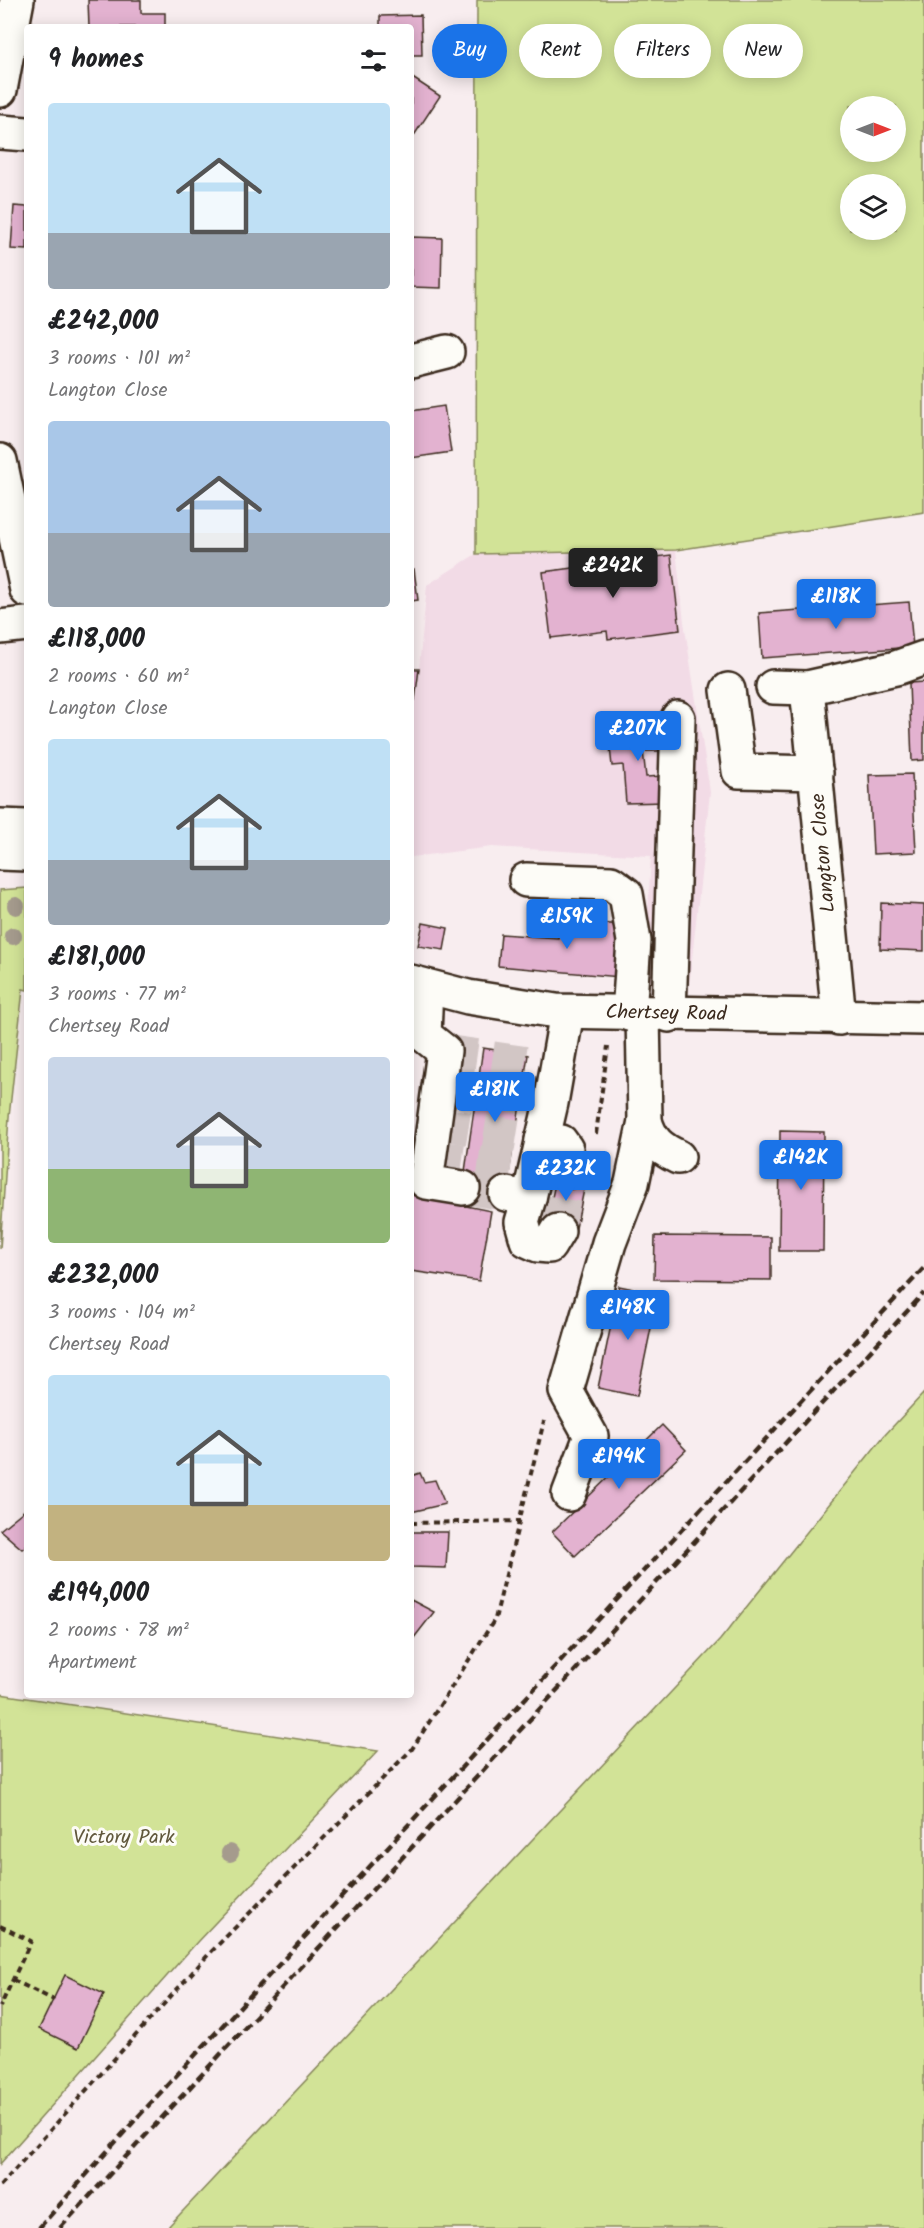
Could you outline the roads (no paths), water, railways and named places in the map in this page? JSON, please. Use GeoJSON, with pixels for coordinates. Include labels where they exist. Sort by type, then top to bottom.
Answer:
{"type":"FeatureCollection","features":[{"type":"Feature","properties":{"kind":"street"},"geometry":{"type":"LineString","coordinates":[[0,90],[17,0]]}},
{"type":"Feature","properties":{"kind":"street"},"geometry":{"type":"LineString","coordinates":[[0,132],[24,134]]}},
{"type":"Feature","properties":{"kind":"street"},"geometry":{"type":"LineString","coordinates":[[414,360],[447,352]]}},
{"type":"Feature","properties":{"kind":"street"},"geometry":{"type":"LineString","coordinates":[[24,451],[0,458],[24,575]]}},
{"type":"Feature","properties":{"kind":"street"},"geometry":{"type":"LineString","coordinates":[[0,627],[24,624]]}},
{"type":"Feature","properties":{"kind":"street"},"geometry":{"type":"LineString","coordinates":[[773,687],[807,688],[910,664]]}},
{"type":"Feature","properties":{"kind":"street","name":"Langton Close"},"geometry":{"type":"LineString","coordinates":[[807,688],[839,1018]]}},
{"type":"Feature","properties":{"kind":"street"},"geometry":{"type":"LineString","coordinates":[[728,690],[739,771],[816,773]]}},
{"type":"Feature","properties":{"kind":"street"},"geometry":{"type":"LineString","coordinates":[[569,1494],[591,1436],[566,1391],[609,1243],[632,1183],[645,1121],[647,1014],[678,718]]}},
{"type":"Feature","properties":{"kind":"street"},"geometry":{"type":"LineString","coordinates":[[0,826],[24,827]]}},
{"type":"Feature","properties":{"kind":"street"},"geometry":{"type":"LineString","coordinates":[[0,853],[24,854]]}},
{"type":"Feature","properties":{"kind":"street"},"geometry":{"type":"LineString","coordinates":[[526,880],[611,883],[626,894],[647,1014]]}},
{"type":"Feature","properties":{"kind":"street"},"geometry":{"type":"LineString","coordinates":[[418,984],[424,1035],[444,1051],[426,1182],[463,1188]]}},
{"type":"Feature","properties":{"kind":"street","name":"Chertsey Road"},"geometry":{"type":"LineString","coordinates":[[418,984],[468,997],[567,1012],[924,1018]]}},
{"type":"Feature","properties":{"kind":"street"},"geometry":{"type":"LineString","coordinates":[[558,1231],[549,1246],[538,1245],[527,1240],[518,1196],[542,1140],[567,1012]]}},
{"type":"Feature","properties":{"kind":"street"},"geometry":{"type":"LineString","coordinates":[[645,1121],[650,1136],[661,1149],[678,1157]]}},
{"type":"Feature","properties":{"kind":"street"},"geometry":{"type":"LineString","coordinates":[[542,1140],[561,1142],[566,1149],[569,1171]]}},
{"type":"Feature","properties":{"kind":"tunnel"},"geometry":{"type":"LineString","coordinates":[[444,1051],[556,1067]]}},
{"type":"Feature","properties":{"kind":"tunnel"},"geometry":{"type":"LineString","coordinates":[[440,1082],[551,1103]]}},
{"type":"Feature","properties":{"kind":"tunnel"},"geometry":{"type":"LineString","coordinates":[[436,1123],[542,1140]]}},
{"type":"Feature","properties":{"kind":"tunnel"},"geometry":{"type":"LineString","coordinates":[[430,1156],[536,1169]]}},
{"type":"Feature","properties":{"kind":"tunnel"},"geometry":{"type":"LineString","coordinates":[[558,1231],[569,1171]]}},
{"type":"Feature","properties":{"kind":"tunnel"},"geometry":{"type":"LineString","coordinates":[[463,1188],[506,1194]]}},
{"type":"Feature","properties":{"kind":"railway"},"geometry":{"type":"LineString","coordinates":[[39,2228],[136,2119],[924,1268]]}},
{"type":"Feature","properties":{"kind":"railway"},"geometry":{"type":"LineString","coordinates":[[60,2228],[924,1293]]}},
{"type":"Feature","properties":{"kind":"park label","name":"Victory Park"},"geometry":{"type":"Point","coordinates":[124,1838]}}]}
